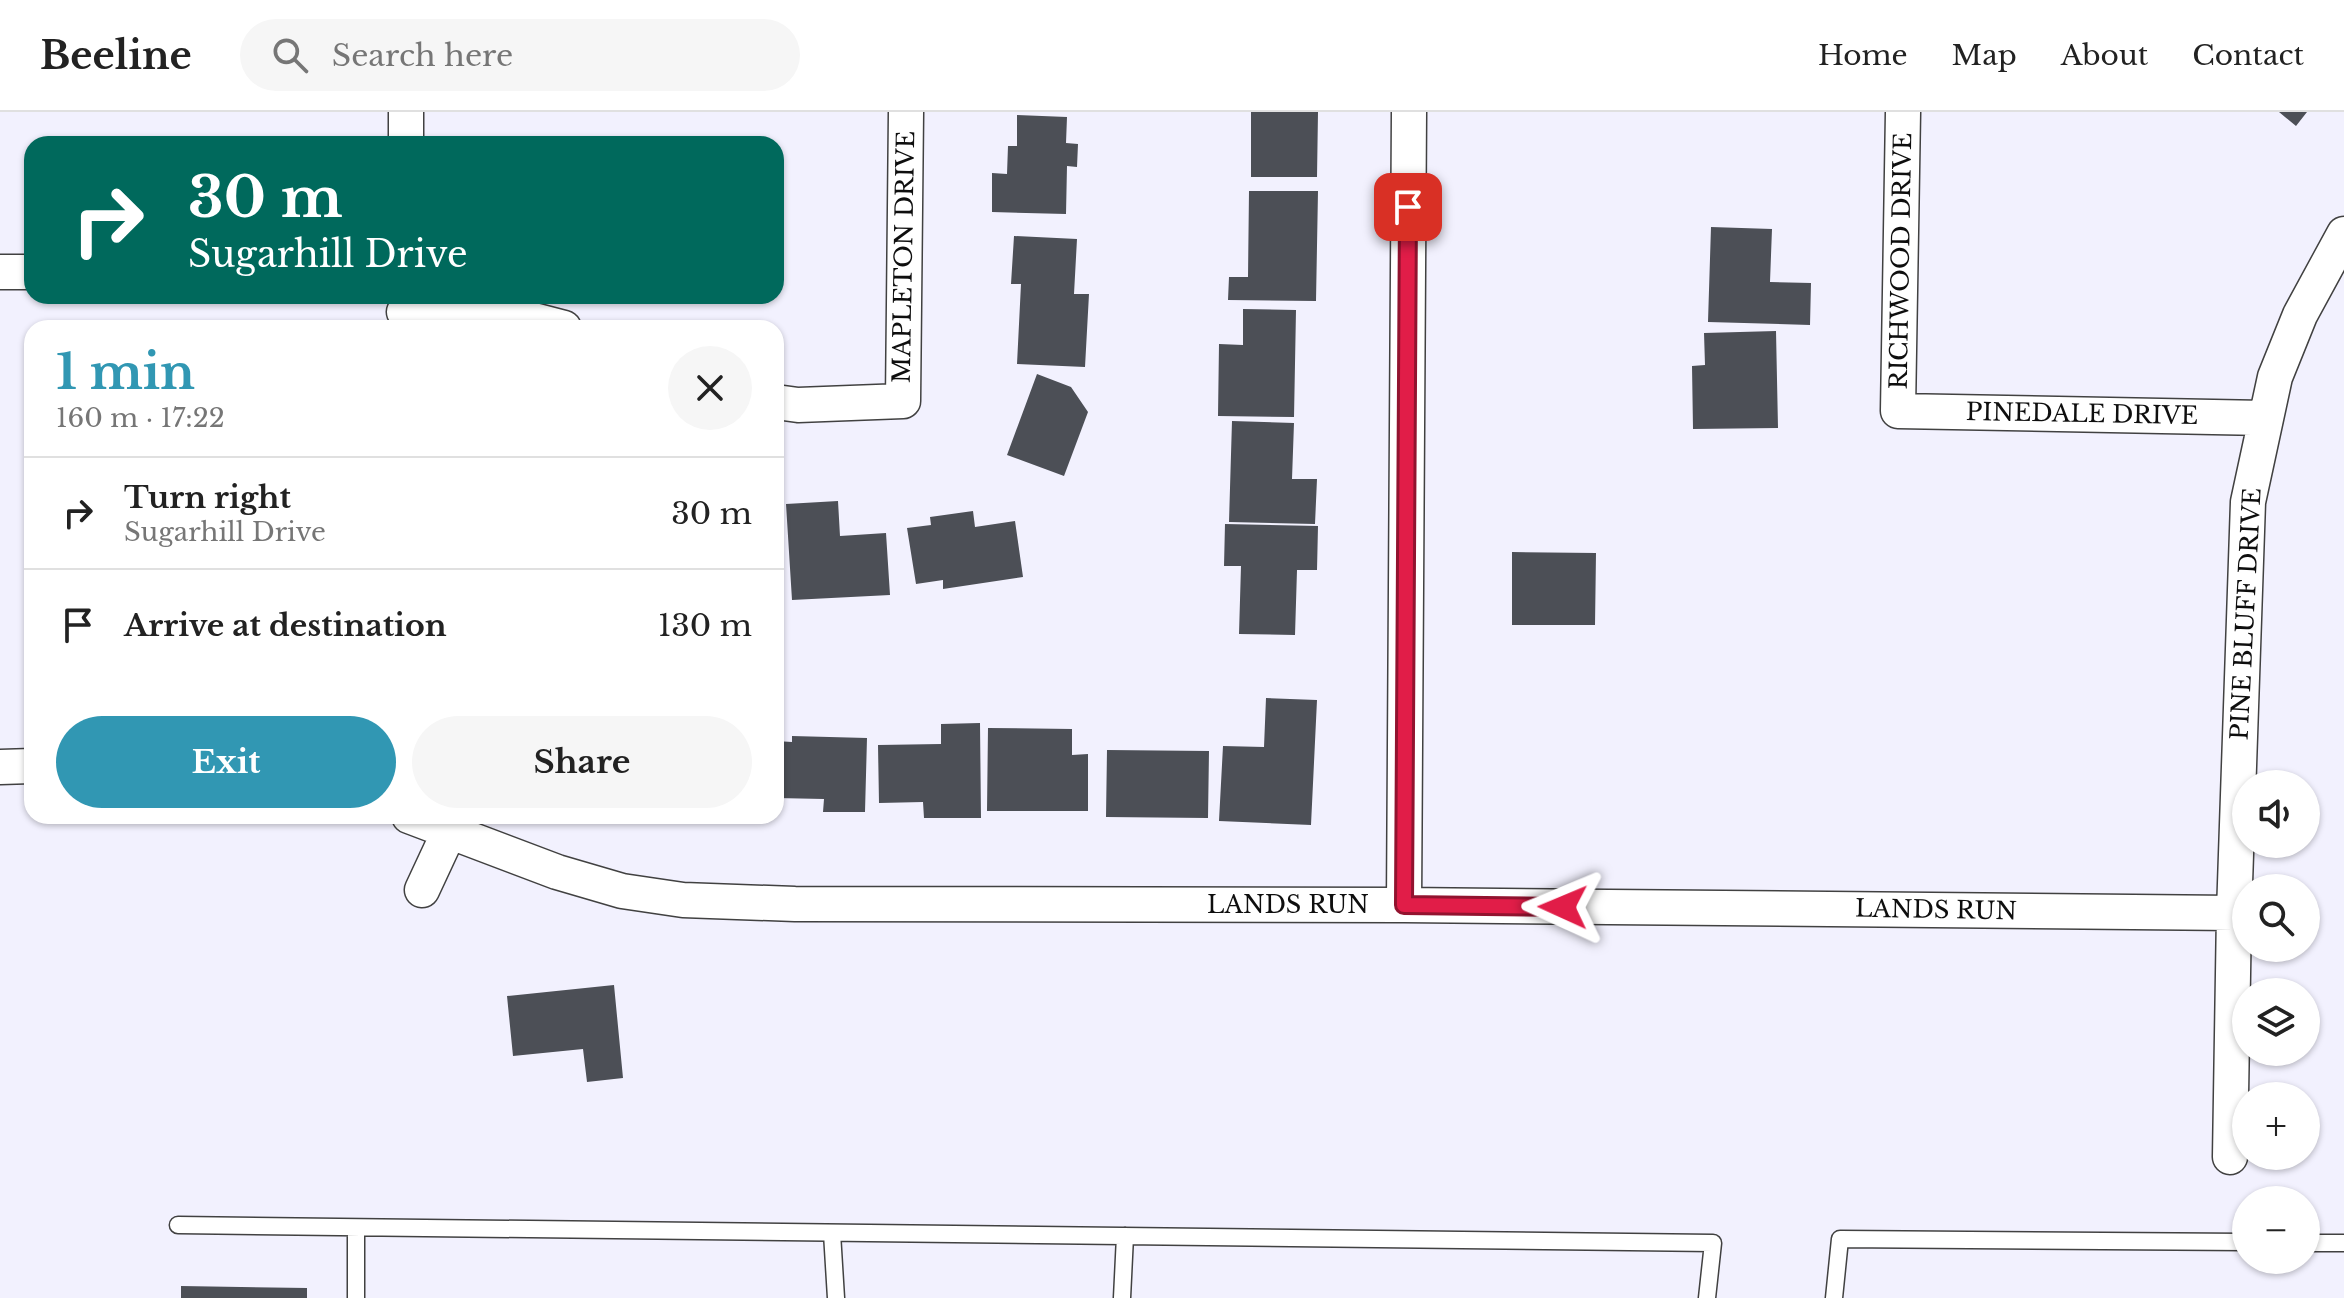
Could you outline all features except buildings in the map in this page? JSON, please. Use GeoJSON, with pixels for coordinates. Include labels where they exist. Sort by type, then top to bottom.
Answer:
{"type":"FeatureCollection","features":[{"type":"Feature","properties":{"kind":"street"},"geometry":{"type":"LineString","coordinates":[[406,112],[406,136]]}},
{"type":"Feature","properties":{"kind":"street","name":"MAPLETON DRIVE"},"geometry":{"type":"LineString","coordinates":[[784,403],[903,401],[906,112]]}},
{"type":"Feature","properties":{"kind":"street"},"geometry":{"type":"LineString","coordinates":[[1404,905],[1409,112]]}},
{"type":"Feature","properties":{"kind":"street","name":"RICHWOOD DRIVE"},"geometry":{"type":"LineString","coordinates":[[1898,411],[1903,112]]}},
{"type":"Feature","properties":{"kind":"street","name":"PINE BLUFF DRIVE"},"geometry":{"type":"LineString","coordinates":[[2235,874],[2247,515],[2275,377],[2300,315],[2344,234]]}},
{"type":"Feature","properties":{"kind":"street"},"geometry":{"type":"LineString","coordinates":[[0,272],[24,272]]}},
{"type":"Feature","properties":{"kind":"street"},"geometry":{"type":"LineString","coordinates":[[404,312],[514,315],[533,320]]}},
{"type":"Feature","properties":{"kind":"street","name":"PINEDALE DRIVE"},"geometry":{"type":"LineString","coordinates":[[1898,411],[2265,418]]}},
{"type":"Feature","properties":{"kind":"street"},"geometry":{"type":"LineString","coordinates":[[0,767],[24,766]]}},
{"type":"Feature","properties":{"kind":"street","name":"LANDS RUN"},"geometry":{"type":"LineString","coordinates":[[429,824],[570,876],[622,891],[683,900],[795,904],[1404,905],[2232,913]]}},
{"type":"Feature","properties":{"kind":"street"},"geometry":{"type":"LineString","coordinates":[[422,890],[449,832]]}},
{"type":"Feature","properties":{"kind":"street","name":"PINE BLUFF DRIVE"},"geometry":{"type":"LineString","coordinates":[[2230,1157],[2233,962]]}},
{"type":"Feature","properties":{"kind":"lane"},"geometry":{"type":"LineString","coordinates":[[178,1225],[1713,1243],[1707,1298]]}},
{"type":"Feature","properties":{"kind":"lane"},"geometry":{"type":"LineString","coordinates":[[356,1228],[356,1298]]}},
{"type":"Feature","properties":{"kind":"lane"},"geometry":{"type":"LineString","coordinates":[[832,1233],[836,1298]]}},
{"type":"Feature","properties":{"kind":"lane"},"geometry":{"type":"LineString","coordinates":[[1122,1298],[1125,1236]]}},
{"type":"Feature","properties":{"kind":"lane"},"geometry":{"type":"LineString","coordinates":[[1834,1298],[1840,1239],[2232,1242]]}},
{"type":"Feature","properties":{"kind":"lane"},"geometry":{"type":"LineString","coordinates":[[2320,1243],[2344,1243]]}},
{"type":"Feature","properties":{"kind":"route"},"geometry":{"type":"LineString","coordinates":[[1408,207],[1404,905],[1563,907]]}}]}
